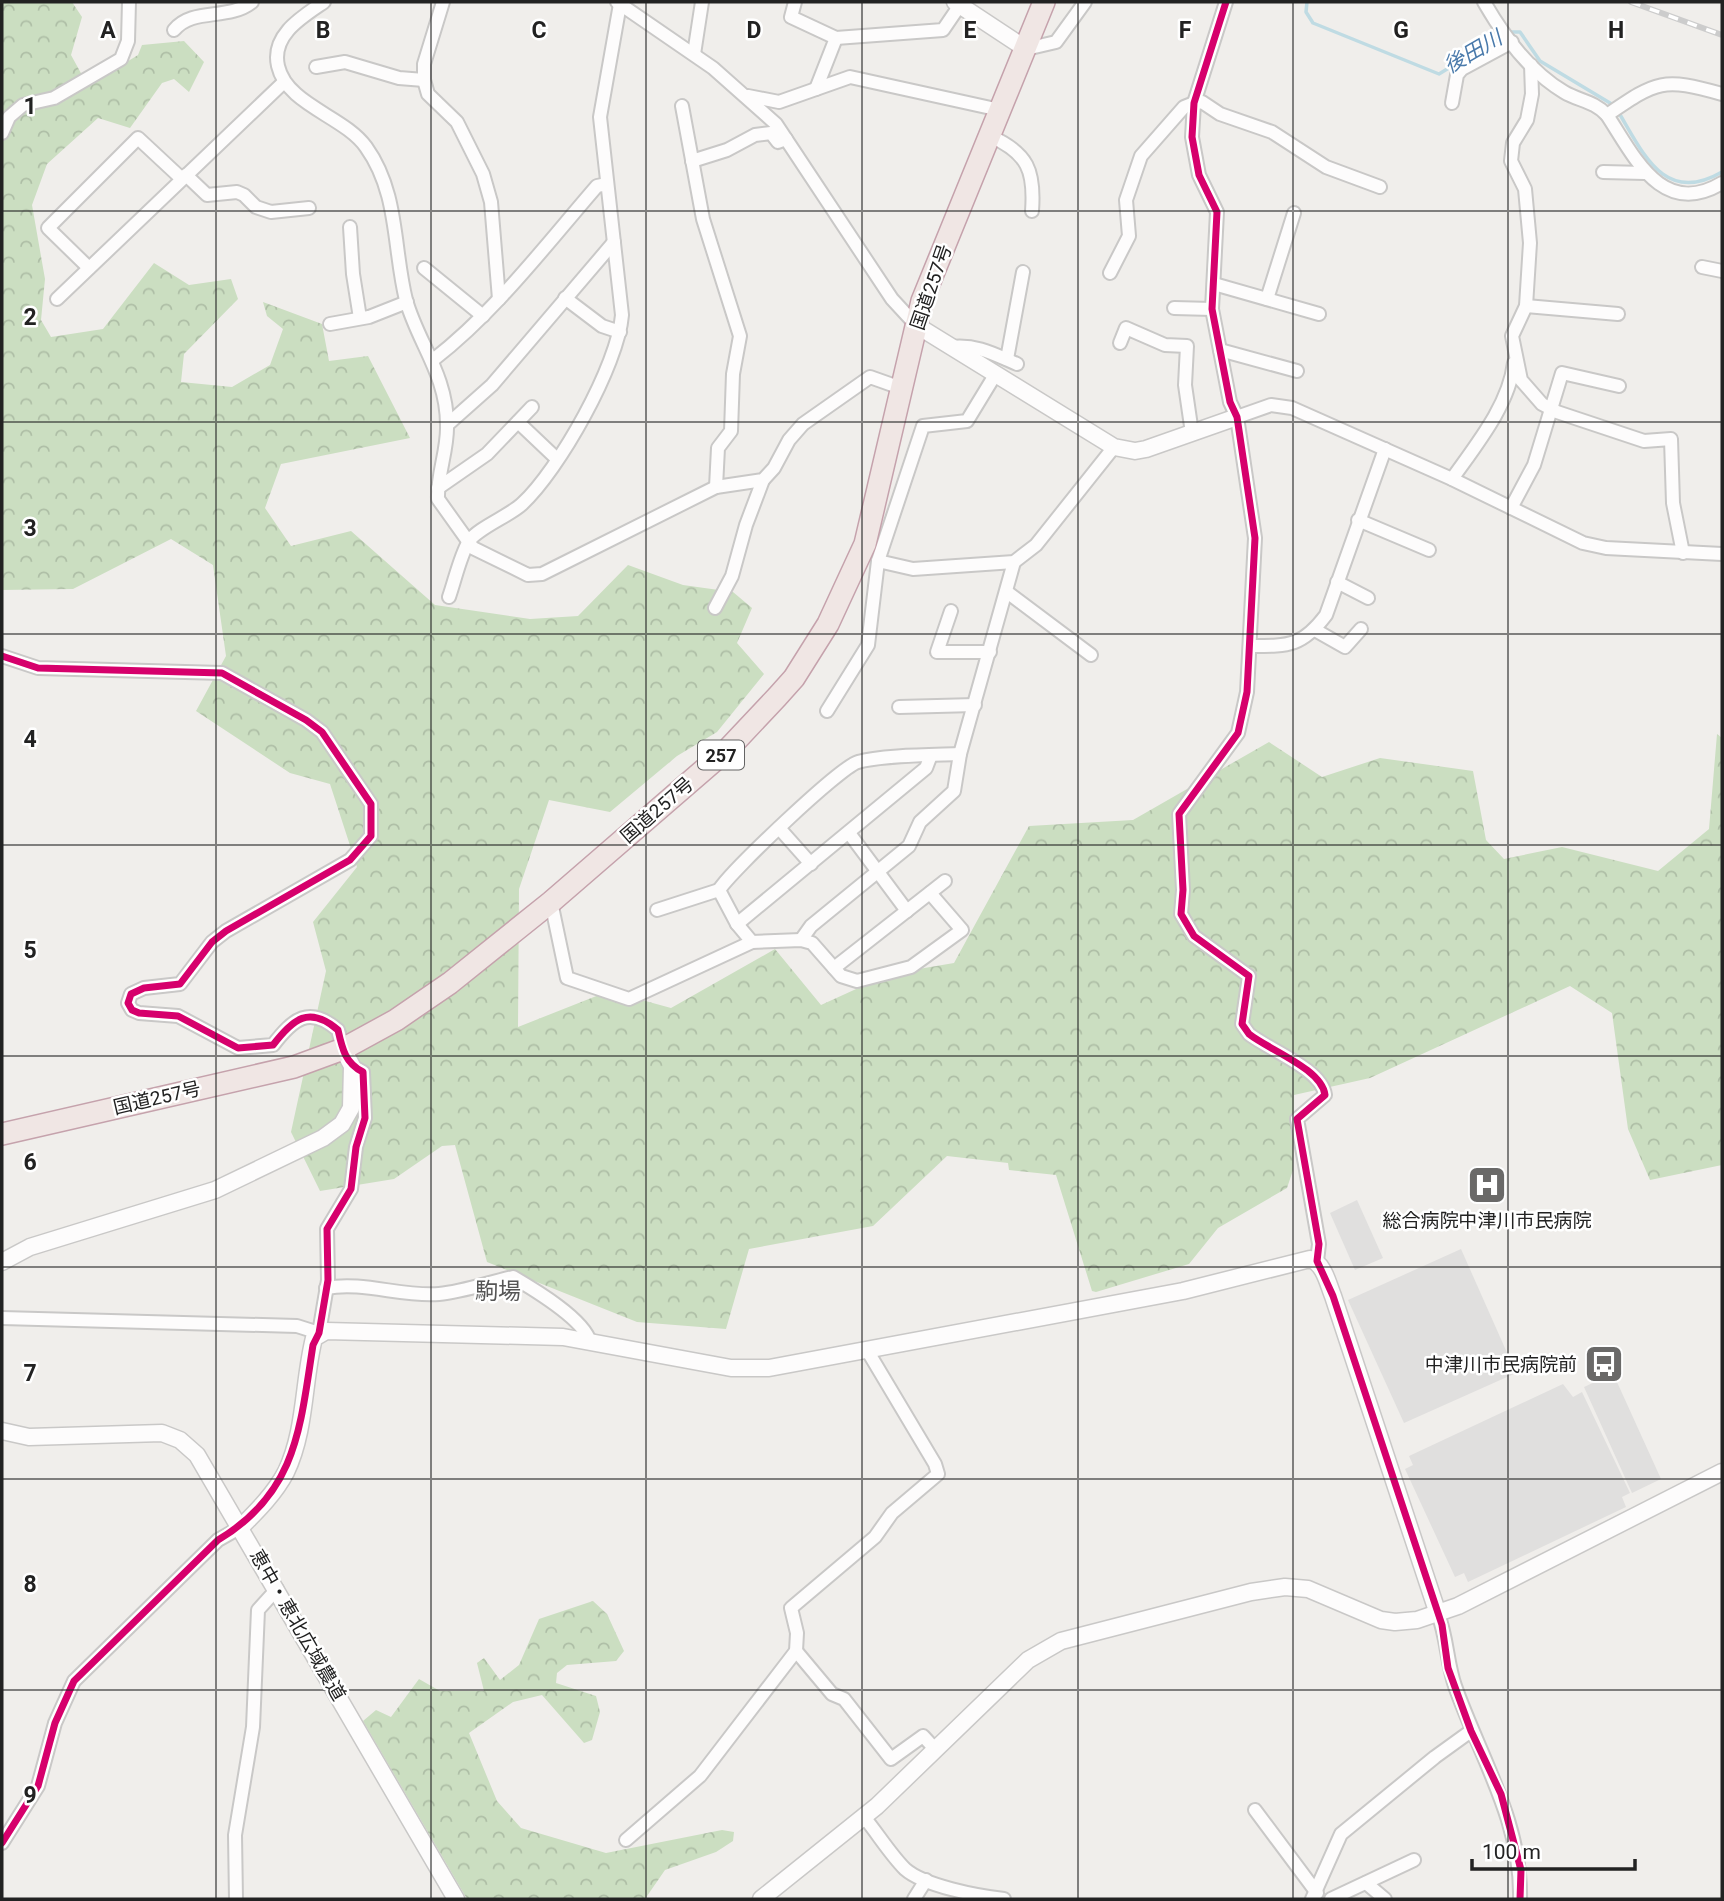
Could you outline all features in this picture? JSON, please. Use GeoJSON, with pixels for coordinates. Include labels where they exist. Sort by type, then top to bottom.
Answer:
{"type":"FeatureCollection","features":[{"type":"Feature","properties":{"kind":"highway","name":"国道257号"},"geometry":{"type":"LineString","coordinates":[[2,1135],[294,1067],[347,1058],[450,983],[551,902],[729,748],[794,678],[846,591],[865,544],[884,474],[922,301],[1044,2]]}},
{"type":"Feature","properties":{"kind":"street"},"geometry":{"type":"LineString","coordinates":[[2,134],[9,117],[23,105],[54,98],[121,59],[128,41],[129,2]]}},
{"type":"Feature","properties":{"kind":"street"},"geometry":{"type":"LineString","coordinates":[[174,30],[189,17],[231,13],[252,2]]}},
{"type":"Feature","properties":{"kind":"street"},"geometry":{"type":"LineString","coordinates":[[324,2],[290,27],[278,45],[277,65],[284,82],[303,99],[347,127],[371,156],[394,212],[407,302],[433,360],[447,425],[438,499],[470,540],[473,548],[528,575],[542,574],[716,487],[763,480]]}},
{"type":"Feature","properties":{"kind":"street"},"geometry":{"type":"LineString","coordinates":[[443,2],[424,64],[424,80],[429,94],[462,130],[483,174],[491,202],[499,299]]}},
{"type":"Feature","properties":{"kind":"street"},"geometry":{"type":"LineString","coordinates":[[694,54],[702,2]]}},
{"type":"Feature","properties":{"kind":"street"},"geometry":{"type":"LineString","coordinates":[[795,2],[791,17],[836,38],[943,30],[958,4],[1026,49],[1056,42],[1085,2]]}},
{"type":"Feature","properties":{"kind":"street"},"geometry":{"type":"LineString","coordinates":[[1226,2],[1194,103],[1192,136],[1199,175],[1217,212],[1212,309],[1230,402],[1237,417],[1255,538],[1250,646],[1247,692],[1238,733],[1180,814],[1181,914],[1194,936],[1249,976],[1242,1024],[1249,1034],[1312,1073],[1324,1087],[1325,1095],[1297,1119],[1319,1244],[1317,1261],[1334,1296],[1438,1614],[1448,1668],[1471,1731],[1501,1794],[1521,1870],[1520,1899]]}},
{"type":"Feature","properties":{"kind":"street"},"geometry":{"type":"LineString","coordinates":[[1484,2],[1500,28],[1531,65],[1564,92],[1612,111],[1645,173],[1658,184],[1683,193],[1698,192],[1722,183]]}},
{"type":"Feature","properties":{"kind":"street"},"geometry":{"type":"LineString","coordinates":[[449,597],[470,540],[519,506],[538,489],[605,374],[620,332],[622,315],[600,117],[619,3],[694,54],[748,96],[776,124],[892,299],[916,325],[1114,447],[1135,451],[1280,405],[1452,479],[1583,543],[1606,548],[1722,554]]}},
{"type":"Feature","properties":{"kind":"street"},"geometry":{"type":"LineString","coordinates":[[816,89],[836,38]]}},
{"type":"Feature","properties":{"kind":"street"},"geometry":{"type":"LineString","coordinates":[[1452,103],[1457,75],[1462,69],[1511,40]]}},
{"type":"Feature","properties":{"kind":"street"},"geometry":{"type":"LineString","coordinates":[[316,67],[345,62],[399,78],[424,80]]}},
{"type":"Feature","properties":{"kind":"street"},"geometry":{"type":"LineString","coordinates":[[1452,479],[1482,436],[1513,377],[1514,327],[1526,306],[1530,275],[1525,189],[1511,161],[1513,143],[1527,120],[1532,94],[1531,65]]}},
{"type":"Feature","properties":{"kind":"street"},"geometry":{"type":"LineString","coordinates":[[748,96],[779,102],[850,77],[1000,110]]}},
{"type":"Feature","properties":{"kind":"street"},"geometry":{"type":"LineString","coordinates":[[57,299],[284,82]]}},
{"type":"Feature","properties":{"kind":"street"},"geometry":{"type":"LineString","coordinates":[[1612,111],[1648,87],[1663,84],[1683,83],[1722,94]]}},
{"type":"Feature","properties":{"kind":"street"},"geometry":{"type":"LineString","coordinates":[[1110,273],[1129,236],[1126,200],[1140,156],[1184,107],[1194,103],[1202,102],[1220,114],[1272,132],[1326,167],[1380,187]]}},
{"type":"Feature","properties":{"kind":"street"},"geometry":{"type":"LineString","coordinates":[[682,106],[703,219],[713,243],[740,336],[733,374],[731,431],[718,448],[716,487]]}},
{"type":"Feature","properties":{"kind":"street"},"geometry":{"type":"LineString","coordinates":[[692,161],[727,150],[764,132],[771,133],[778,142],[786,139]]}},
{"type":"Feature","properties":{"kind":"street"},"geometry":{"type":"LineString","coordinates":[[990,136],[1020,153],[1034,183],[1032,211]]}},
{"type":"Feature","properties":{"kind":"street"},"geometry":{"type":"LineString","coordinates":[[89,268],[48,228],[138,138],[207,195],[237,192],[256,207],[271,212],[309,208]]}},
{"type":"Feature","properties":{"kind":"street"},"geometry":{"type":"LineString","coordinates":[[1603,172],[1645,173]]}},
{"type":"Feature","properties":{"kind":"street"},"geometry":{"type":"LineString","coordinates":[[433,360],[483,316],[597,186],[607,184]]}},
{"type":"Feature","properties":{"kind":"street"},"geometry":{"type":"LineString","coordinates":[[1267,299],[1294,213]]}},
{"type":"Feature","properties":{"kind":"street"},"geometry":{"type":"LineString","coordinates":[[350,228],[360,318]]}},
{"type":"Feature","properties":{"kind":"street"},"geometry":{"type":"LineString","coordinates":[[447,425],[492,385],[614,242]]}},
{"type":"Feature","properties":{"kind":"street"},"geometry":{"type":"LineString","coordinates":[[1702,267],[1722,271]]}},
{"type":"Feature","properties":{"kind":"street"},"geometry":{"type":"LineString","coordinates":[[424,268],[483,316]]}},
{"type":"Feature","properties":{"kind":"street"},"geometry":{"type":"LineString","coordinates":[[951,347],[967,345],[1012,362],[1023,272]]}},
{"type":"Feature","properties":{"kind":"street"},"geometry":{"type":"LineString","coordinates":[[1214,284],[1319,314]]}},
{"type":"Feature","properties":{"kind":"street"},"geometry":{"type":"LineString","coordinates":[[565,298],[602,326],[620,332]]}},
{"type":"Feature","properties":{"kind":"street"},"geometry":{"type":"LineString","coordinates":[[330,324],[360,318],[407,302]]}},
{"type":"Feature","properties":{"kind":"street"},"geometry":{"type":"LineString","coordinates":[[1526,306],[1618,314]]}},
{"type":"Feature","properties":{"kind":"street"},"geometry":{"type":"LineString","coordinates":[[1174,307],[1212,309]]}},
{"type":"Feature","properties":{"kind":"street"},"geometry":{"type":"LineString","coordinates":[[1120,343],[1126,328],[1165,345],[1187,346],[1185,385],[1192,433]]}},
{"type":"Feature","properties":{"kind":"street"},"geometry":{"type":"LineString","coordinates":[[1220,350],[1297,372]]}},
{"type":"Feature","properties":{"kind":"street"},"geometry":{"type":"LineString","coordinates":[[1515,360],[1521,380],[1542,404],[1550,409],[1644,440],[1671,439],[1673,503],[1683,553]]}},
{"type":"Feature","properties":{"kind":"street"},"geometry":{"type":"LineString","coordinates":[[1511,508],[1534,465],[1562,373],[1619,386]]}},
{"type":"Feature","properties":{"kind":"street"},"geometry":{"type":"LineString","coordinates":[[827,711],[868,645],[878,561],[923,426],[967,421],[995,376]]}},
{"type":"Feature","properties":{"kind":"street"},"geometry":{"type":"LineString","coordinates":[[715,608],[732,576],[746,525],[763,480],[775,468],[789,440],[803,424],[870,377],[901,388]]}},
{"type":"Feature","properties":{"kind":"street"},"geometry":{"type":"LineString","coordinates":[[438,488],[487,454],[532,407]]}},
{"type":"Feature","properties":{"kind":"street"},"geometry":{"type":"LineString","coordinates":[[518,422],[557,459]]}},
{"type":"Feature","properties":{"kind":"street"},"geometry":{"type":"LineString","coordinates":[[878,561],[912,569],[1014,562],[1036,545],[1114,447]]}},
{"type":"Feature","properties":{"kind":"street"},"geometry":{"type":"LineString","coordinates":[[1250,646],[1298,642],[1315,629],[1325,615],[1385,449]]}},
{"type":"Feature","properties":{"kind":"street"},"geometry":{"type":"LineString","coordinates":[[1358,520],[1429,550]]}},
{"type":"Feature","properties":{"kind":"street"},"geometry":{"type":"LineString","coordinates":[[801,940],[811,926],[909,846],[920,822],[954,791],[960,754],[1014,562]]}},
{"type":"Feature","properties":{"kind":"street"},"geometry":{"type":"LineString","coordinates":[[1337,582],[1368,598]]}},
{"type":"Feature","properties":{"kind":"street"},"geometry":{"type":"LineString","coordinates":[[1007,592],[1091,655]]}},
{"type":"Feature","properties":{"kind":"street"},"geometry":{"type":"LineString","coordinates":[[951,611],[937,652],[990,652]]}},
{"type":"Feature","properties":{"kind":"street"},"geometry":{"type":"LineString","coordinates":[[1315,629],[1345,647],[1361,629]]}},
{"type":"Feature","properties":{"kind":"street"},"geometry":{"type":"LineString","coordinates":[[2,656],[52,669],[222,673],[306,720],[322,732],[371,804],[374,820],[371,836],[351,860],[226,931],[212,942],[180,984],[144,988],[131,994],[128,1003],[132,1010],[139,1013],[178,1016],[238,1048],[273,1045],[297,1020],[307,1015],[321,1017],[338,1030],[347,1058],[351,1108],[342,1124],[323,1138],[215,1190],[30,1247],[2,1262]]}},
{"type":"Feature","properties":{"kind":"street"},"geometry":{"type":"LineString","coordinates":[[899,707],[975,705]]}},
{"type":"Feature","properties":{"kind":"street"},"geometry":{"type":"LineString","coordinates":[[657,910],[719,890],[727,877],[779,828],[856,762],[960,754]]}},
{"type":"Feature","properties":{"kind":"street"},"geometry":{"type":"LineString","coordinates":[[737,924],[926,768],[931,755]]}},
{"type":"Feature","properties":{"kind":"street"},"geometry":{"type":"LineString","coordinates":[[779,828],[811,864]]}},
{"type":"Feature","properties":{"kind":"street"},"geometry":{"type":"LineString","coordinates":[[849,833],[876,873],[907,911]]}},
{"type":"Feature","properties":{"kind":"street"},"geometry":{"type":"LineString","coordinates":[[835,968],[945,881]]}},
{"type":"Feature","properties":{"kind":"street"},"geometry":{"type":"LineString","coordinates":[[719,890],[737,924],[752,942]]}},
{"type":"Feature","properties":{"kind":"street"},"geometry":{"type":"LineString","coordinates":[[551,902],[567,978],[629,999],[752,942],[801,940],[812,943],[841,976],[857,981],[911,967],[961,930],[930,893]]}},
{"type":"Feature","properties":{"kind":"street"},"geometry":{"type":"LineString","coordinates":[[2,1843],[38,1786],[55,1723],[74,1681],[85,1667],[175,1585],[218,1540],[241,1527],[276,1489],[293,1455],[326,1288],[327,1229],[351,1189],[356,1147],[365,1118],[363,1072],[347,1058]]}},
{"type":"Feature","properties":{"kind":"street"},"geometry":{"type":"LineString","coordinates":[[2,1318],[298,1326],[318,1333],[563,1337],[751,1369],[794,1365],[1183,1291],[1303,1259],[1317,1261]]}},
{"type":"Feature","properties":{"kind":"street"},"geometry":{"type":"LineString","coordinates":[[326,1288],[350,1283],[397,1292],[441,1294],[513,1277],[535,1289],[587,1331],[590,1342]]}},
{"type":"Feature","properties":{"kind":"street"},"geometry":{"type":"LineString","coordinates":[[626,1840],[700,1776],[796,1651],[797,1633],[791,1608],[874,1536],[892,1513],[938,1474],[935,1464],[867,1350]]}},
{"type":"Feature","properties":{"kind":"street","name":"恵中・恵北広域農道"},"geometry":{"type":"LineString","coordinates":[[2,1431],[29,1437],[142,1432],[171,1437],[197,1455],[456,1899]]}},
{"type":"Feature","properties":{"kind":"street"},"geometry":{"type":"LineString","coordinates":[[761,1899],[864,1817],[1028,1660],[1078,1636],[1239,1595],[1285,1587],[1308,1589],[1381,1620],[1417,1620],[1438,1614],[1722,1472]]}},
{"type":"Feature","properties":{"kind":"street"},"geometry":{"type":"LineString","coordinates":[[236,1899],[235,1835],[253,1727],[258,1610],[277,1589]]}},
{"type":"Feature","properties":{"kind":"street"},"geometry":{"type":"LineString","coordinates":[[796,1651],[832,1695],[844,1699],[891,1759],[923,1736],[935,1749]]}},
{"type":"Feature","properties":{"kind":"street"},"geometry":{"type":"LineString","coordinates":[[1315,1897],[1341,1834],[1471,1731]]}},
{"type":"Feature","properties":{"kind":"street"},"geometry":{"type":"LineString","coordinates":[[1255,1810],[1315,1897]]}},
{"type":"Feature","properties":{"kind":"street"},"geometry":{"type":"LineString","coordinates":[[864,1817],[906,1869],[926,1880],[1004,1899]]}},
{"type":"Feature","properties":{"kind":"street"},"geometry":{"type":"LineString","coordinates":[[1331,1899],[1414,1860]]}},
{"type":"Feature","properties":{"kind":"street"},"geometry":{"type":"LineString","coordinates":[[914,1899],[926,1880]]}},
{"type":"Feature","properties":{"kind":"street"},"geometry":{"type":"LineString","coordinates":[[1366,1883],[1385,1899]]}},
{"type":"Feature","properties":{"kind":"green space"},"geometry":{"type":"Polygon","coordinates":[[[2,2],[72,2],[82,17],[71,55],[88,86],[138,55],[142,45],[184,41],[204,62],[189,92],[174,79],[162,83],[130,128],[98,118],[47,164],[32,205],[45,279],[41,320],[51,337],[103,329],[154,263],[189,285],[231,279],[238,299],[184,354],[181,382],[232,387],[270,365],[283,329],[267,316],[263,302],[322,324],[329,361],[368,356],[410,438],[281,464],[265,508],[291,546],[351,531],[435,605],[530,619],[578,616],[628,565],[683,585],[733,592],[752,608],[737,643],[764,674],[717,732],[677,756],[610,812],[549,800],[519,889],[518,1027],[609,991],[671,1008],[775,949],[821,1005],[889,974],[954,963],[1029,826],[1133,820],[1269,742],[1322,777],[1380,758],[1473,771],[1486,840],[1504,859],[1562,847],[1658,871],[1709,829],[1717,734],[1722,738],[1722,1165],[1650,1180],[1628,1129],[1612,1013],[1570,986],[1370,1078],[1294,1095],[1293,1170],[1287,1188],[1218,1228],[1189,1264],[1096,1292],[1092,1291],[1056,1175],[1009,1170],[1008,1163],[947,1156],[873,1226],[749,1249],[726,1329],[637,1322],[487,1262],[455,1145],[442,1146],[394,1179],[320,1191],[291,1132],[326,971],[313,922],[357,867],[330,784],[290,773],[196,711],[226,656],[213,565],[171,539],[73,589],[2,590],[2,2]]]}},
{"type":"Feature","properties":{"kind":"green space"},"geometry":{"type":"Polygon","coordinates":[[[593,1601],[607,1614],[624,1651],[616,1661],[567,1665],[557,1673],[556,1683],[596,1696],[600,1712],[592,1740],[584,1743],[542,1695],[513,1702],[469,1733],[497,1801],[521,1828],[606,1853],[722,1830],[734,1832],[733,1841],[716,1852],[665,1870],[645,1899],[467,1899],[363,1721],[376,1710],[391,1717],[419,1679],[440,1691],[484,1691],[477,1663],[484,1658],[500,1680],[519,1665],[539,1619],[593,1601]]]}},
{"type":"Feature","properties":{"kind":"shaded area"},"geometry":{"type":"Polygon","coordinates":[[[1357,1200],[1383,1258],[1355,1270],[1330,1213],[1357,1200]]]}},
{"type":"Feature","properties":{"kind":"shaded area"},"geometry":{"type":"Polygon","coordinates":[[[1461,1249],[1516,1373],[1404,1423],[1348,1300],[1461,1249]]]}},
{"type":"Feature","properties":{"kind":"shaded area"},"geometry":{"type":"Polygon","coordinates":[[[1607,1360],[1661,1479],[1632,1493],[1584,1387],[1597,1381],[1591,1368],[1607,1360]]]}},
{"type":"Feature","properties":{"kind":"shaded area"},"geometry":{"type":"Polygon","coordinates":[[[1563,1384],[1573,1397],[1582,1392],[1630,1493],[1622,1497],[1626,1507],[1468,1582],[1464,1573],[1455,1577],[1405,1469],[1413,1465],[1409,1456],[1563,1384]]]}},
{"type":"Feature","properties":{"kind":"waterway","name":"後田川"},"geometry":{"type":"LineString","coordinates":[[1307,2],[1306,12],[1313,23],[1439,74],[1501,36]]}},
{"type":"Feature","properties":{"kind":"waterway","name":"後田川"},"geometry":{"type":"LineString","coordinates":[[1507,32],[1520,32],[1540,61],[1615,106]]}},
{"type":"Feature","properties":{"kind":"waterway","name":"後田川"},"geometry":{"type":"LineString","coordinates":[[1619,113],[1648,159],[1658,171],[1671,179],[1685,183],[1702,181],[1722,172]]}},
{"type":"Feature","properties":{"kind":"railway"},"geometry":{"type":"LineString","coordinates":[[1631,2],[1722,35]]}},
{"type":"Feature","properties":{"kind":"cycle path"},"geometry":{"type":"LineString","coordinates":[[1226,2],[1194,103],[1192,137],[1199,175],[1217,212],[1212,309],[1230,402],[1237,417],[1255,538],[1247,692],[1238,733],[1179,814],[1183,890],[1181,914],[1194,936],[1249,976],[1242,1024],[1249,1034],[1305,1068],[1322,1086],[1325,1095],[1297,1119],[1319,1244],[1317,1261],[1333,1296],[1442,1625],[1448,1668],[1471,1731],[1501,1794],[1521,1870],[1520,1899]]}},
{"type":"Feature","properties":{"kind":"cycle path"},"geometry":{"type":"LineString","coordinates":[[2,656],[38,668],[222,673],[306,720],[322,732],[371,804],[371,836],[350,860],[226,931],[212,942],[180,984],[144,988],[131,994],[128,1003],[132,1010],[178,1016],[238,1048],[273,1045],[288,1028],[302,1018],[318,1018],[328,1022],[338,1030],[348,1060],[363,1072],[365,1118],[356,1147],[351,1189],[327,1229],[328,1280],[319,1333],[313,1345],[298,1431],[279,1480],[244,1522],[218,1540],[74,1681],[55,1723],[38,1786],[2,1843]]}},
{"type":"Feature","properties":{"kind":"place","name":"総合病院中津川市民病院"},"geometry":{"type":"Point","coordinates":[1487,1185]}},
{"type":"Feature","properties":{"kind":"place","name":"中津川市民病院前"},"geometry":{"type":"Point","coordinates":[1604,1364]}},
{"type":"Feature","properties":{"kind":"district","name":"駒場"},"geometry":{"type":"Point","coordinates":[498,1291]}}]}
